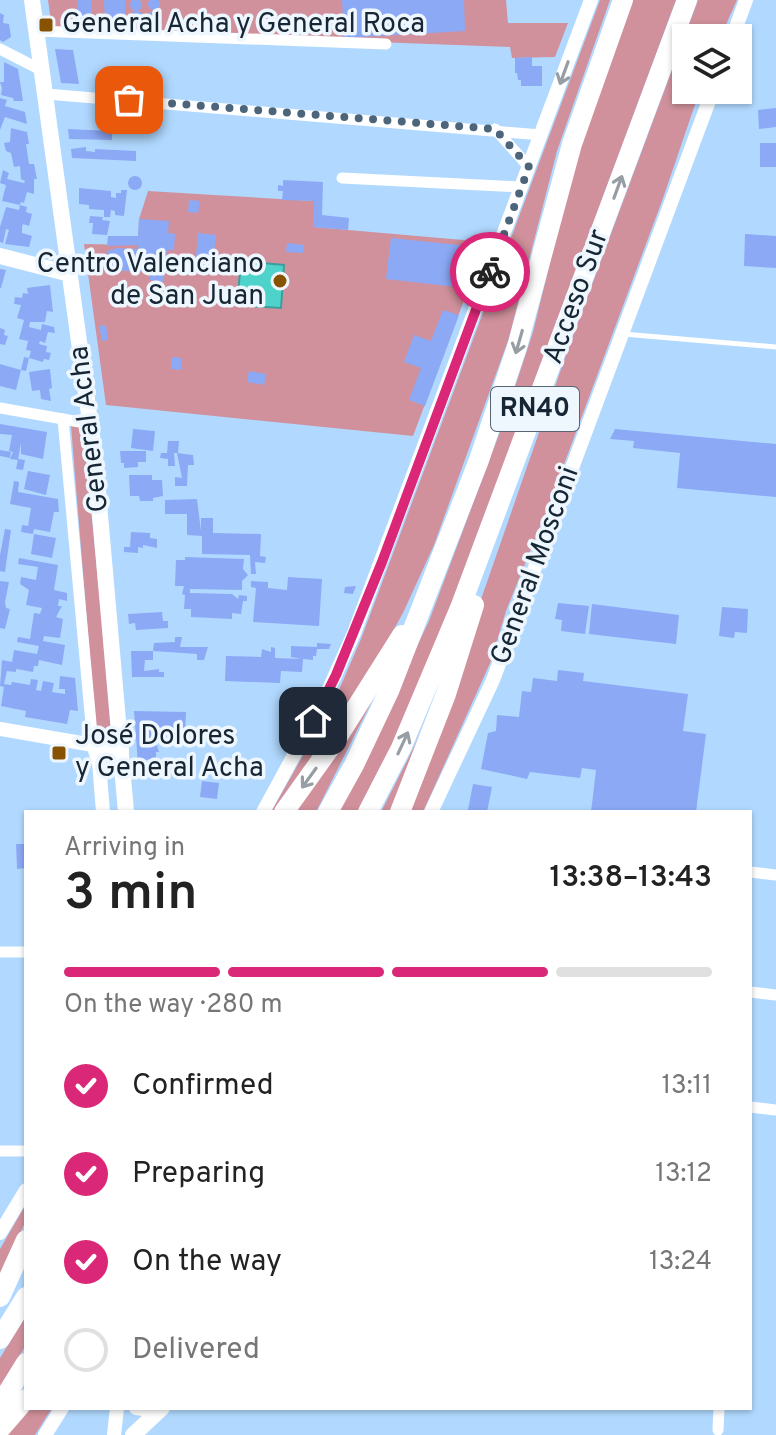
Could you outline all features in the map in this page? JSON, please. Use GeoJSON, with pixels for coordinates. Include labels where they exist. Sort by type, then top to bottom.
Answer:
{"type":"FeatureCollection","features":[{"type":"Feature","properties":{"kind":"highway","name":"Acceso Sur"},"geometry":{"type":"LineString","coordinates":[[329,810],[389,691],[502,394],[572,144],[623,0]]}},
{"type":"Feature","properties":{"kind":"highway","name":"Acceso Sur"},"geometry":{"type":"LineString","coordinates":[[369,810],[401,748],[443,652],[687,0]]}},
{"type":"Feature","properties":{"kind":"highway"},"geometry":{"type":"LineString","coordinates":[[401,810],[456,666],[508,481]]}},
{"type":"Feature","properties":{"kind":"highway"},"geometry":{"type":"LineString","coordinates":[[285,810],[372,685],[438,568]]}},
{"type":"Feature","properties":{"kind":"highway"},"geometry":{"type":"LineString","coordinates":[[0,1297],[24,1244]]}},
{"type":"Feature","properties":{"kind":"highway"},"geometry":{"type":"LineString","coordinates":[[0,1339],[24,1300]]}},
{"type":"Feature","properties":{"kind":"highway"},"geometry":{"type":"LineString","coordinates":[[0,1405],[24,1366]]}},
{"type":"Feature","properties":{"kind":"highway"},"geometry":{"type":"LineString","coordinates":[[0,1429],[24,1401]]}},
{"type":"Feature","properties":{"kind":"main road","name":"General Acha"},"geometry":{"type":"LineString","coordinates":[[32,0],[91,424],[126,810]]}},
{"type":"Feature","properties":{"kind":"main road"},"geometry":{"type":"LineString","coordinates":[[0,256],[70,274]]}},
{"type":"Feature","properties":{"kind":"main road"},"geometry":{"type":"LineString","coordinates":[[133,1435],[160,1410]]}},
{"type":"Feature","properties":{"kind":"street"},"geometry":{"type":"LineString","coordinates":[[264,810],[324,700],[354,633],[591,0]]}},
{"type":"Feature","properties":{"kind":"street"},"geometry":{"type":"LineString","coordinates":[[737,24],[746,0]]}},
{"type":"Feature","properties":{"kind":"street"},"geometry":{"type":"LineString","coordinates":[[37,31],[386,44]]}},
{"type":"Feature","properties":{"kind":"street"},"geometry":{"type":"LineString","coordinates":[[0,49],[43,71]]}},
{"type":"Feature","properties":{"kind":"street"},"geometry":{"type":"LineString","coordinates":[[46,94],[541,135]]}},
{"type":"Feature","properties":{"kind":"street","name":"General Mosconi"},"geometry":{"type":"LineString","coordinates":[[432,810],[497,670],[708,104]]}},
{"type":"Feature","properties":{"kind":"street"},"geometry":{"type":"LineString","coordinates":[[495,129],[529,167]]}},
{"type":"Feature","properties":{"kind":"street"},"geometry":{"type":"LineString","coordinates":[[342,178],[521,187]]}},
{"type":"Feature","properties":{"kind":"street"},"geometry":{"type":"LineString","coordinates":[[0,408],[91,424]]}},
{"type":"Feature","properties":{"kind":"street","name":"General Acha"},"geometry":{"type":"LineString","coordinates":[[63,419],[93,745],[99,762],[103,810]]}},
{"type":"Feature","properties":{"kind":"street"},"geometry":{"type":"LineString","coordinates":[[0,729],[122,750]]}},
{"type":"Feature","properties":{"kind":"street"},"geometry":{"type":"LineString","coordinates":[[752,872],[776,875]]}},
{"type":"Feature","properties":{"kind":"street"},"geometry":{"type":"LineString","coordinates":[[0,952],[24,952]]}},
{"type":"Feature","properties":{"kind":"street"},"geometry":{"type":"LineString","coordinates":[[752,992],[776,995]]}},
{"type":"Feature","properties":{"kind":"street"},"geometry":{"type":"LineString","coordinates":[[752,1107],[776,1110]]}},
{"type":"Feature","properties":{"kind":"street"},"geometry":{"type":"LineString","coordinates":[[0,1151],[24,1151]]}},
{"type":"Feature","properties":{"kind":"street"},"geometry":{"type":"LineString","coordinates":[[0,1233],[24,1193]]}},
{"type":"Feature","properties":{"kind":"street"},"geometry":{"type":"LineString","coordinates":[[45,1435],[61,1410]]}},
{"type":"Feature","properties":{"kind":"street"},"geometry":{"type":"LineString","coordinates":[[114,1435],[117,1410]]}},
{"type":"Feature","properties":{"kind":"street"},"geometry":{"type":"LineString","coordinates":[[718,1430],[719,1410]]}},
{"type":"Feature","properties":{"kind":"lane"},"geometry":{"type":"LineString","coordinates":[[622,334],[776,347]]}},
{"type":"Feature","properties":{"kind":"shaded area"},"geometry":{"type":"Polygon","coordinates":[[[48,0],[506,0],[508,23],[568,23],[555,57],[512,58],[510,47],[52,30],[48,0]]]}},
{"type":"Feature","properties":{"kind":"shaded area"},"geometry":{"type":"Polygon","coordinates":[[[600,0],[610,0],[557,151],[509,338],[434,545],[403,613],[363,685],[279,810],[272,810],[335,699],[361,639],[600,0]]]}},
{"type":"Feature","properties":{"kind":"shaded area"},"geometry":{"type":"Polygon","coordinates":[[[633,0],[676,0],[441,633],[409,711],[361,810],[339,810],[429,621],[501,429],[533,332],[576,157],[633,0]]]}},
{"type":"Feature","properties":{"kind":"shaded area"},"geometry":{"type":"Polygon","coordinates":[[[698,0],[737,0],[726,24],[689,24],[698,0]]]}},
{"type":"Feature","properties":{"kind":"shaded area"},"geometry":{"type":"Polygon","coordinates":[[[672,70],[672,104],[695,104],[662,201],[506,611],[491,661],[424,810],[408,810],[567,352],[672,70]]]}},
{"type":"Feature","properties":{"kind":"shaded area","name":"Centro Valenciano de San Juan"},"geometry":{"type":"Polygon","coordinates":[[[148,191],[314,201],[314,227],[486,242],[413,436],[106,405],[84,244],[138,245],[139,219],[148,191]]]}},
{"type":"Feature","properties":{"kind":"shaded area"},"geometry":{"type":"Polygon","coordinates":[[[241,261],[284,265],[281,308],[237,305],[241,261]]]}},
{"type":"Feature","properties":{"kind":"shaded area"},"geometry":{"type":"Polygon","coordinates":[[[71,426],[83,428],[112,722],[107,732],[96,731],[71,426]]]}},
{"type":"Feature","properties":{"kind":"shaded area"},"geometry":{"type":"Polygon","coordinates":[[[449,663],[395,810],[382,810],[415,745],[449,663]]]}},
{"type":"Feature","properties":{"kind":"shaded area"},"geometry":{"type":"Polygon","coordinates":[[[377,691],[317,810],[291,810],[377,691]]]}},
{"type":"Feature","properties":{"kind":"shaded area"},"geometry":{"type":"Polygon","coordinates":[[[24,1207],[24,1225],[0,1279],[0,1249],[24,1207]]]}},
{"type":"Feature","properties":{"kind":"shaded area"},"geometry":{"type":"Polygon","coordinates":[[[24,1319],[24,1348],[0,1387],[0,1358],[24,1319]]]}},
{"type":"Feature","properties":{"kind":"shaded area"},"geometry":{"type":"Polygon","coordinates":[[[26,1410],[51,1410],[35,1435],[5,1435],[26,1410]]]}},
{"type":"Feature","properties":{"kind":"building"},"geometry":{"type":"Polygon","coordinates":[[[136,-1],[142,5],[136,11],[130,5],[136,-1]]]}},
{"type":"Feature","properties":{"kind":"building"},"geometry":{"type":"Polygon","coordinates":[[[77,0],[91,0],[93,32],[79,31],[77,0]]]}},
{"type":"Feature","properties":{"kind":"building"},"geometry":{"type":"Polygon","coordinates":[[[104,0],[125,0],[126,26],[105,26],[104,0]]]}},
{"type":"Feature","properties":{"kind":"building"},"geometry":{"type":"Polygon","coordinates":[[[150,0],[158,0],[158,8],[150,8],[150,0]]]}},
{"type":"Feature","properties":{"kind":"building"},"geometry":{"type":"Polygon","coordinates":[[[342,0],[464,0],[465,31],[344,38],[342,0]]]}},
{"type":"Feature","properties":{"kind":"building"},"geometry":{"type":"Polygon","coordinates":[[[137,11],[144,18],[137,25],[130,18],[137,11]]]}},
{"type":"Feature","properties":{"kind":"building"},"geometry":{"type":"Polygon","coordinates":[[[154,11],[161,18],[154,25],[147,18],[154,11]]]}},
{"type":"Feature","properties":{"kind":"building"},"geometry":{"type":"Polygon","coordinates":[[[0,13],[4,15],[3,23],[9,24],[11,37],[3,42],[0,40],[0,13]]]}},
{"type":"Feature","properties":{"kind":"building"},"geometry":{"type":"Polygon","coordinates":[[[55,49],[73,50],[79,84],[61,83],[55,49]]]}},
{"type":"Feature","properties":{"kind":"building"},"geometry":{"type":"Polygon","coordinates":[[[532,57],[532,66],[542,66],[542,86],[521,86],[521,80],[515,73],[515,58],[532,57]]]}},
{"type":"Feature","properties":{"kind":"building"},"geometry":{"type":"Polygon","coordinates":[[[4,62],[18,69],[23,101],[1,95],[4,62]]]}},
{"type":"Feature","properties":{"kind":"building"},"geometry":{"type":"Polygon","coordinates":[[[0,98],[7,100],[5,106],[25,112],[27,124],[5,117],[0,130],[0,98]]]}},
{"type":"Feature","properties":{"kind":"building"},"geometry":{"type":"Polygon","coordinates":[[[776,108],[776,127],[759,129],[758,110],[776,108]]]}},
{"type":"Feature","properties":{"kind":"building"},"geometry":{"type":"Polygon","coordinates":[[[11,128],[27,132],[29,164],[34,164],[37,179],[34,179],[34,194],[27,192],[24,203],[20,205],[2,201],[6,185],[0,183],[3,170],[9,173],[7,179],[25,181],[21,179],[20,166],[14,167],[11,153],[6,151],[4,143],[10,142],[11,128]]]}},
{"type":"Feature","properties":{"kind":"building"},"geometry":{"type":"Polygon","coordinates":[[[68,129],[112,131],[112,140],[69,139],[68,129]]]}},
{"type":"Feature","properties":{"kind":"building"},"geometry":{"type":"Polygon","coordinates":[[[760,143],[776,143],[776,167],[760,167],[760,143]]]}},
{"type":"Feature","properties":{"kind":"building"},"geometry":{"type":"Polygon","coordinates":[[[86,147],[86,151],[95,152],[95,149],[136,151],[136,161],[72,158],[71,149],[86,147]]]}},
{"type":"Feature","properties":{"kind":"building"},"geometry":{"type":"Polygon","coordinates":[[[135,176],[142,183],[135,190],[128,183],[135,176]]]}},
{"type":"Feature","properties":{"kind":"building"},"geometry":{"type":"Polygon","coordinates":[[[283,180],[323,182],[322,215],[349,218],[348,230],[313,227],[314,201],[282,200],[283,191],[278,191],[278,185],[283,186],[283,180]]]}},
{"type":"Feature","properties":{"kind":"building"},"geometry":{"type":"Polygon","coordinates":[[[79,188],[111,191],[111,197],[116,198],[116,193],[127,190],[124,216],[115,215],[115,211],[111,210],[110,217],[104,217],[104,210],[89,209],[89,205],[79,204],[79,188]]]}},
{"type":"Feature","properties":{"kind":"building"},"geometry":{"type":"Polygon","coordinates":[[[189,200],[200,201],[198,213],[188,212],[189,200]]]}},
{"type":"Feature","properties":{"kind":"building"},"geometry":{"type":"Polygon","coordinates":[[[20,205],[27,207],[26,212],[32,214],[29,226],[23,224],[22,227],[22,233],[32,236],[29,247],[5,244],[9,230],[6,229],[3,243],[0,242],[0,227],[6,207],[19,210],[20,205]]]}},
{"type":"Feature","properties":{"kind":"building"},"geometry":{"type":"Polygon","coordinates":[[[90,216],[110,221],[107,235],[92,234],[90,216]]]}},
{"type":"Feature","properties":{"kind":"building"},"geometry":{"type":"Polygon","coordinates":[[[139,219],[169,221],[168,233],[175,234],[174,250],[167,250],[166,258],[163,257],[162,264],[166,264],[163,282],[150,280],[150,272],[106,270],[107,251],[138,249],[138,245],[107,246],[108,236],[138,236],[139,219]]]}},
{"type":"Feature","properties":{"kind":"building"},"geometry":{"type":"Polygon","coordinates":[[[198,233],[216,235],[212,270],[195,268],[198,233]]]}},
{"type":"Feature","properties":{"kind":"building"},"geometry":{"type":"Polygon","coordinates":[[[745,234],[776,236],[776,268],[744,266],[745,234]]]}},
{"type":"Feature","properties":{"kind":"building"},"geometry":{"type":"Polygon","coordinates":[[[391,238],[478,247],[465,288],[386,279],[391,238]]]}},
{"type":"Feature","properties":{"kind":"building"},"geometry":{"type":"Polygon","coordinates":[[[287,243],[304,245],[303,253],[286,252],[287,243]]]}},
{"type":"Feature","properties":{"kind":"building"},"geometry":{"type":"Polygon","coordinates":[[[0,269],[6,270],[1,288],[0,288],[0,269]]]}},
{"type":"Feature","properties":{"kind":"building"},"geometry":{"type":"Polygon","coordinates":[[[50,285],[53,312],[47,311],[45,322],[30,322],[29,327],[41,330],[42,324],[54,327],[55,333],[48,332],[45,343],[40,341],[39,344],[47,346],[46,352],[51,353],[49,360],[44,359],[43,362],[29,358],[31,351],[26,350],[28,341],[19,339],[24,320],[17,318],[21,305],[14,304],[15,297],[22,298],[23,293],[28,294],[27,288],[50,285]]]}},
{"type":"Feature","properties":{"kind":"building"},"geometry":{"type":"Polygon","coordinates":[[[443,310],[459,315],[425,406],[409,400],[421,368],[404,362],[414,335],[431,341],[443,310]]]}},
{"type":"Feature","properties":{"kind":"building"},"geometry":{"type":"Polygon","coordinates":[[[106,325],[108,340],[102,341],[99,326],[106,325]]]}},
{"type":"Feature","properties":{"kind":"building"},"geometry":{"type":"Polygon","coordinates":[[[0,328],[8,336],[5,345],[0,344],[0,328]]]}},
{"type":"Feature","properties":{"kind":"building"},"geometry":{"type":"Polygon","coordinates":[[[24,357],[29,358],[26,371],[21,370],[24,357]]]}},
{"type":"Feature","properties":{"kind":"building"},"geometry":{"type":"Polygon","coordinates":[[[171,357],[181,358],[181,370],[171,369],[171,357]]]}},
{"type":"Feature","properties":{"kind":"building"},"geometry":{"type":"Polygon","coordinates":[[[0,364],[21,370],[16,390],[0,386],[0,364]]]}},
{"type":"Feature","properties":{"kind":"building"},"geometry":{"type":"Polygon","coordinates":[[[50,369],[51,401],[41,399],[40,390],[32,391],[29,372],[50,369]]]}},
{"type":"Feature","properties":{"kind":"building"},"geometry":{"type":"Polygon","coordinates":[[[249,371],[266,374],[264,385],[247,382],[249,371]]]}},
{"type":"Feature","properties":{"kind":"building"},"geometry":{"type":"Polygon","coordinates":[[[0,424],[47,432],[43,459],[21,454],[21,443],[18,460],[10,459],[13,452],[9,451],[12,435],[0,434],[0,424]]]}},
{"type":"Feature","properties":{"kind":"building"},"geometry":{"type":"Polygon","coordinates":[[[133,429],[155,431],[153,451],[131,448],[133,429]]]}},
{"type":"Feature","properties":{"kind":"building"},"geometry":{"type":"Polygon","coordinates":[[[615,429],[776,444],[776,497],[677,488],[680,453],[633,448],[634,441],[610,439],[615,429]]]}},
{"type":"Feature","properties":{"kind":"building"},"geometry":{"type":"Polygon","coordinates":[[[168,441],[179,441],[178,453],[174,453],[175,466],[168,466],[168,459],[160,458],[161,453],[167,453],[168,441]]]}},
{"type":"Feature","properties":{"kind":"building"},"geometry":{"type":"Polygon","coordinates":[[[0,450],[11,452],[10,458],[0,456],[0,450]]]}},
{"type":"Feature","properties":{"kind":"building"},"geometry":{"type":"Polygon","coordinates":[[[120,451],[146,451],[146,462],[138,462],[138,467],[124,468],[120,451]]]}},
{"type":"Feature","properties":{"kind":"building"},"geometry":{"type":"Polygon","coordinates":[[[177,453],[193,455],[194,465],[188,465],[187,486],[175,486],[175,477],[182,478],[177,453]]]}},
{"type":"Feature","properties":{"kind":"building"},"geometry":{"type":"Polygon","coordinates":[[[18,459],[25,460],[23,470],[16,469],[18,459]]]}},
{"type":"Feature","properties":{"kind":"building"},"geometry":{"type":"Polygon","coordinates":[[[28,471],[50,475],[46,495],[24,489],[28,471]]]}},
{"type":"Feature","properties":{"kind":"building"},"geometry":{"type":"Polygon","coordinates":[[[129,475],[152,475],[152,480],[162,480],[163,496],[153,498],[153,501],[140,501],[139,496],[130,496],[129,475]]]}},
{"type":"Feature","properties":{"kind":"building"},"geometry":{"type":"Polygon","coordinates":[[[14,481],[19,482],[18,492],[58,499],[59,512],[54,512],[50,532],[34,529],[33,534],[21,532],[22,525],[28,526],[31,508],[10,504],[14,481]]]}},
{"type":"Feature","properties":{"kind":"building"},"geometry":{"type":"Polygon","coordinates":[[[197,499],[201,531],[201,518],[213,518],[213,533],[261,534],[260,556],[266,557],[265,563],[255,562],[256,574],[251,574],[250,555],[202,554],[202,536],[187,535],[187,514],[165,514],[165,500],[197,499]]]}},
{"type":"Feature","properties":{"kind":"building"},"geometry":{"type":"Polygon","coordinates":[[[5,529],[11,530],[5,572],[0,571],[0,555],[5,529]]]}},
{"type":"Feature","properties":{"kind":"building"},"geometry":{"type":"Polygon","coordinates":[[[131,532],[150,533],[150,538],[157,539],[157,548],[143,545],[143,548],[138,547],[138,553],[124,552],[124,547],[130,547],[131,532]]]}},
{"type":"Feature","properties":{"kind":"building"},"geometry":{"type":"Polygon","coordinates":[[[34,534],[56,538],[52,558],[31,554],[34,534]]]}},
{"type":"Feature","properties":{"kind":"building"},"geometry":{"type":"Polygon","coordinates":[[[185,557],[244,559],[243,569],[248,575],[242,581],[242,590],[190,589],[190,593],[232,594],[238,599],[239,595],[247,596],[241,614],[232,613],[232,619],[191,617],[191,609],[184,609],[184,586],[175,586],[176,560],[185,560],[185,557]]]}},
{"type":"Feature","properties":{"kind":"building"},"geometry":{"type":"Polygon","coordinates":[[[19,558],[58,565],[54,590],[67,593],[67,601],[59,599],[58,606],[62,606],[56,617],[63,619],[60,638],[44,636],[43,641],[65,645],[62,665],[39,660],[33,672],[7,671],[4,684],[30,685],[31,679],[38,680],[36,690],[41,691],[43,681],[54,683],[52,692],[65,694],[65,689],[59,689],[60,676],[75,678],[78,711],[70,710],[67,724],[25,717],[26,711],[1,706],[4,687],[0,686],[2,660],[12,662],[14,650],[37,654],[39,646],[17,642],[18,637],[30,639],[34,613],[40,614],[42,608],[26,605],[29,590],[20,584],[21,577],[36,580],[38,567],[18,564],[19,558]]]}},
{"type":"Feature","properties":{"kind":"building"},"geometry":{"type":"Polygon","coordinates":[[[288,577],[322,579],[319,626],[253,622],[256,588],[251,587],[251,581],[268,582],[268,588],[287,590],[288,577]]]}},
{"type":"Feature","properties":{"kind":"building"},"geometry":{"type":"Polygon","coordinates":[[[0,581],[9,582],[5,602],[6,608],[10,609],[5,629],[0,628],[0,581]]]}},
{"type":"Feature","properties":{"kind":"building"},"geometry":{"type":"Polygon","coordinates":[[[356,586],[353,594],[344,593],[345,587],[356,586]]]}},
{"type":"Feature","properties":{"kind":"building"},"geometry":{"type":"Polygon","coordinates":[[[558,603],[589,606],[585,634],[561,631],[562,620],[555,619],[558,603]]]}},
{"type":"Feature","properties":{"kind":"building"},"geometry":{"type":"Polygon","coordinates":[[[592,604],[679,615],[676,644],[589,634],[592,604]]]}},
{"type":"Feature","properties":{"kind":"building"},"geometry":{"type":"Polygon","coordinates":[[[722,607],[748,609],[747,633],[735,632],[734,638],[719,636],[722,607]]]}},
{"type":"Feature","properties":{"kind":"building"},"geometry":{"type":"Polygon","coordinates":[[[162,612],[163,621],[168,621],[168,628],[136,630],[135,623],[129,624],[128,614],[162,612]]]}},
{"type":"Feature","properties":{"kind":"building"},"geometry":{"type":"Polygon","coordinates":[[[175,637],[182,637],[180,647],[208,647],[204,660],[197,660],[197,654],[153,651],[154,643],[175,642],[175,637]]]}},
{"type":"Feature","properties":{"kind":"building"},"geometry":{"type":"Polygon","coordinates":[[[317,643],[331,644],[329,649],[317,649],[313,660],[303,659],[302,672],[281,671],[280,683],[225,681],[226,656],[261,657],[262,649],[271,652],[271,647],[275,648],[275,658],[301,659],[291,657],[291,646],[317,647],[317,643]]]}},
{"type":"Feature","properties":{"kind":"building"},"geometry":{"type":"Polygon","coordinates":[[[131,651],[153,651],[153,660],[145,660],[144,671],[159,669],[159,672],[164,672],[164,677],[132,677],[131,651]]]}},
{"type":"Feature","properties":{"kind":"building"},"geometry":{"type":"Polygon","coordinates":[[[558,670],[584,673],[583,681],[688,694],[683,731],[706,734],[696,810],[591,810],[596,770],[582,768],[580,778],[530,772],[527,779],[481,769],[488,733],[496,731],[497,715],[519,717],[522,691],[531,692],[533,678],[557,681],[558,670]]]}},
{"type":"Feature","properties":{"kind":"building"},"geometry":{"type":"Polygon","coordinates":[[[134,711],[186,712],[185,739],[155,739],[159,752],[156,752],[156,759],[138,764],[134,711]]]}},
{"type":"Feature","properties":{"kind":"building"},"geometry":{"type":"Polygon","coordinates":[[[202,781],[219,783],[217,799],[200,797],[202,781]]]}},
{"type":"Feature","properties":{"kind":"building"},"geometry":{"type":"Polygon","coordinates":[[[473,784],[492,787],[487,810],[468,810],[473,784]]]}},
{"type":"Feature","properties":{"kind":"building"},"geometry":{"type":"Polygon","coordinates":[[[16,844],[24,844],[24,868],[17,869],[16,844]]]}},
{"type":"Feature","properties":{"kind":"way so far"},"geometry":{"type":"LineString","coordinates":[[129,100],[495,129],[529,167],[490,272]]}},
{"type":"Feature","properties":{"kind":"place","name":"General Acha y General Roca"},"geometry":{"type":"Point","coordinates":[46,25]}},
{"type":"Feature","properties":{"kind":"place","name":"Centro Valenciano de San Juan"},"geometry":{"type":"Point","coordinates":[280,281]}},
{"type":"Feature","properties":{"kind":"place","name":"José Dolores y General Acha"},"geometry":{"type":"Point","coordinates":[59,753]}},
{"type":"Feature","properties":{"kind":"route"},"geometry":{"type":"LineString","coordinates":[[313,721],[336,675],[382,562],[490,272]]}}]}
